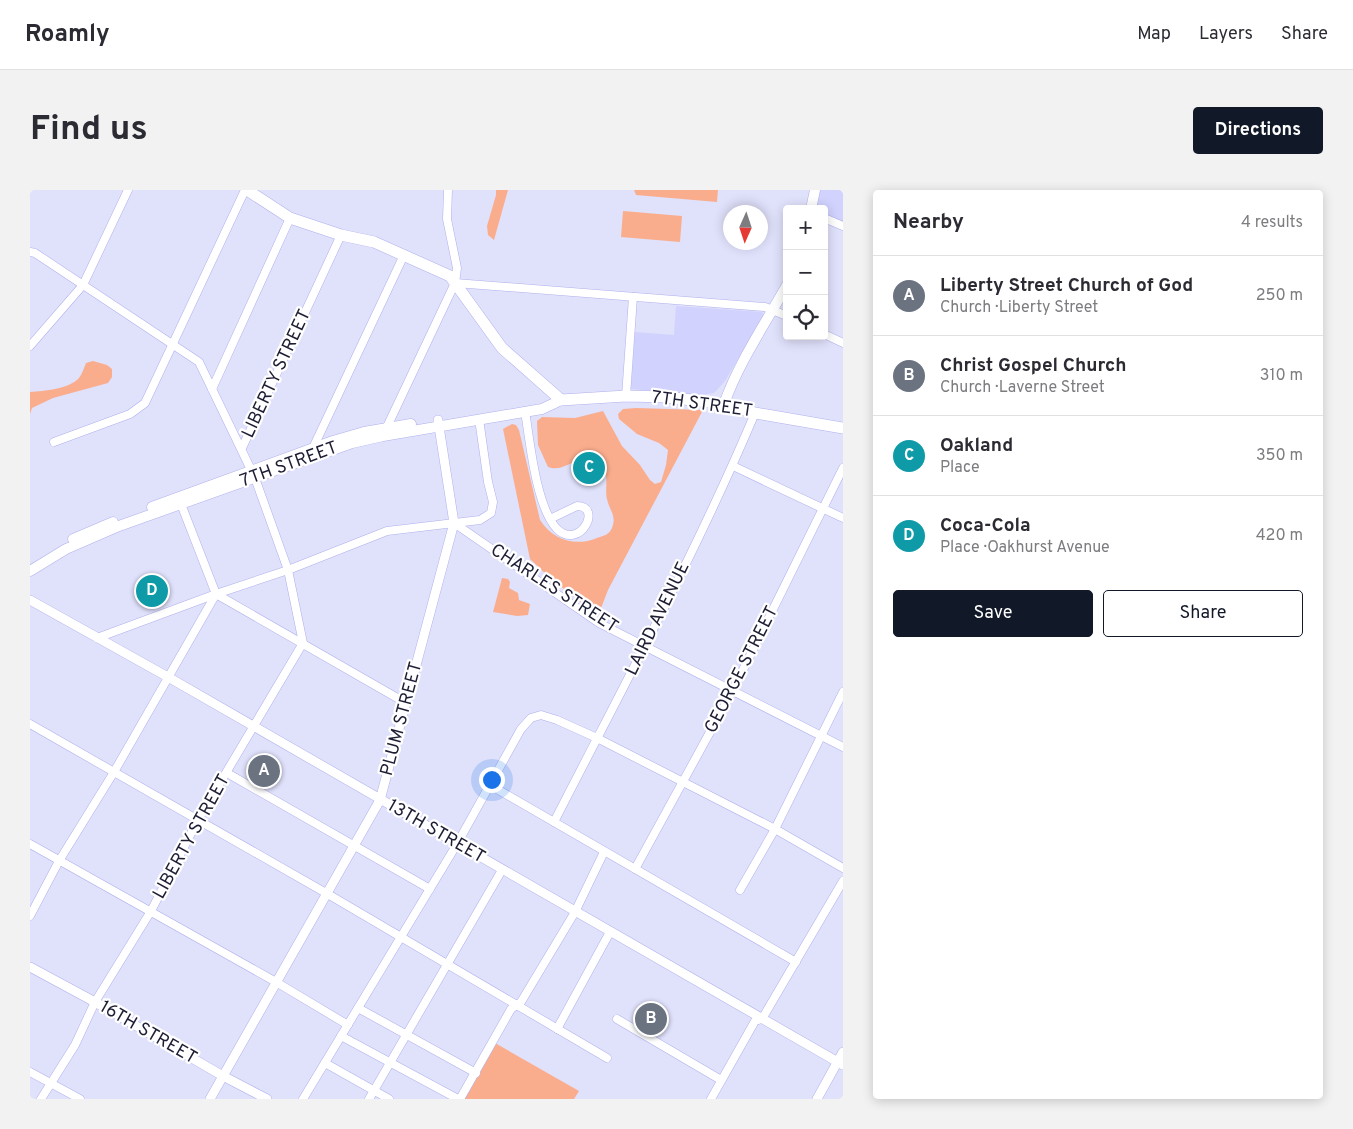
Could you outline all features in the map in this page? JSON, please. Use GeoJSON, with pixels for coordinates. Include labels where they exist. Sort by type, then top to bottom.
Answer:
{"type":"FeatureCollection","features":[{"type":"Feature","properties":{"kind":"main road"},"geometry":{"type":"LineString","coordinates":[[246,190],[290,218],[342,236],[374,242],[450,276],[502,348],[561,400]]}},
{"type":"Feature","properties":{"kind":"main road"},"geometry":{"type":"LineString","coordinates":[[813,205],[815,190]]}},
{"type":"Feature","properties":{"kind":"main road"},"geometry":{"type":"LineString","coordinates":[[724,404],[746,356],[783,292]]}},
{"type":"Feature","properties":{"kind":"main road","name":"7TH STREET"},"geometry":{"type":"LineString","coordinates":[[30,571],[66,549],[95,536],[181,504],[313,448],[350,436],[438,423],[561,400],[626,396],[667,397],[724,404],[755,413],[843,428]]}},
{"type":"Feature","properties":{"kind":"main road","name":"7TH STREET"},"geometry":{"type":"LineString","coordinates":[[438,423],[479,419],[542,408],[561,400]]}},
{"type":"Feature","properties":{"kind":"main road","name":"7TH STREET"},"geometry":{"type":"LineString","coordinates":[[30,564],[88,532],[254,474],[384,432]]}},
{"type":"Feature","properties":{"kind":"street"},"geometry":{"type":"LineString","coordinates":[[30,346],[83,285],[128,190]]}},
{"type":"Feature","properties":{"kind":"street"},"geometry":{"type":"LineString","coordinates":[[54,442],[130,414],[140,408],[148,397],[173,346],[246,190]]}},
{"type":"Feature","properties":{"kind":"street"},"geometry":{"type":"LineString","coordinates":[[384,432],[455,283],[457,268],[447,219],[448,190]]}},
{"type":"Feature","properties":{"kind":"street"},"geometry":{"type":"LineString","coordinates":[[212,389],[290,218]]}},
{"type":"Feature","properties":{"kind":"street"},"geometry":{"type":"LineString","coordinates":[[828,220],[843,226]]}},
{"type":"Feature","properties":{"kind":"street","name":"LIBERTY STREET"},"geometry":{"type":"LineString","coordinates":[[41,1099],[75,1045],[95,1002],[151,911],[198,820],[254,728],[302,643],[288,570],[254,474],[242,448],[342,236]]}},
{"type":"Feature","properties":{"kind":"street"},"geometry":{"type":"LineString","coordinates":[[30,252],[35,252],[199,362],[242,448]]}},
{"type":"Feature","properties":{"kind":"street"},"geometry":{"type":"LineString","coordinates":[[313,448],[404,255]]}},
{"type":"Feature","properties":{"kind":"street"},"geometry":{"type":"LineString","coordinates":[[455,283],[765,307],[783,314]]}},
{"type":"Feature","properties":{"kind":"street"},"geometry":{"type":"LineString","coordinates":[[626,396],[633,296]]}},
{"type":"Feature","properties":{"kind":"street"},"geometry":{"type":"LineString","coordinates":[[828,336],[843,343]]}},
{"type":"Feature","properties":{"kind":"street"},"geometry":{"type":"LineString","coordinates":[[525,411],[538,485],[545,512],[550,519],[558,530],[570,535],[583,530],[589,518],[586,508],[577,506],[550,519]]}},
{"type":"Feature","properties":{"kind":"street","name":"LAIRD AVENUE"},"geometry":{"type":"LineString","coordinates":[[554,822],[645,646],[733,466],[755,413]]}},
{"type":"Feature","properties":{"kind":"street"},"geometry":{"type":"LineString","coordinates":[[97,638],[216,594],[288,570],[387,531],[480,520],[490,513],[493,502],[488,482],[479,419]]}},
{"type":"Feature","properties":{"kind":"street","name":"PLUM STREET"},"geometry":{"type":"LineString","coordinates":[[210,1099],[380,800],[454,523],[438,423]]}},
{"type":"Feature","properties":{"kind":"street"},"geometry":{"type":"LineString","coordinates":[[733,466],[843,518]]}},
{"type":"Feature","properties":{"kind":"street","name":"GEORGE STREET"},"geometry":{"type":"LineString","coordinates":[[636,869],[732,692],[843,468]]}},
{"type":"Feature","properties":{"kind":"street"},"geometry":{"type":"LineString","coordinates":[[181,504],[216,594],[406,703]]}},
{"type":"Feature","properties":{"kind":"street","name":"CHARLES STREET"},"geometry":{"type":"LineString","coordinates":[[454,523],[599,623],[843,747]]}},
{"type":"Feature","properties":{"kind":"street"},"geometry":{"type":"LineString","coordinates":[[30,916],[59,861],[114,772],[216,594]]}},
{"type":"Feature","properties":{"kind":"street","name":"13TH STREET"},"geometry":{"type":"LineString","coordinates":[[30,600],[168,677],[840,1063]]}},
{"type":"Feature","properties":{"kind":"street"},"geometry":{"type":"LineString","coordinates":[[740,890],[775,829],[843,692]]}},
{"type":"Feature","properties":{"kind":"street"},"geometry":{"type":"LineString","coordinates":[[303,1099],[457,844],[521,729],[531,718],[541,715],[597,738],[775,829],[843,868]]}},
{"type":"Feature","properties":{"kind":"street"},"geometry":{"type":"LineString","coordinates":[[30,724],[326,893],[607,1058]]}},
{"type":"Feature","properties":{"kind":"street"},"geometry":{"type":"LineString","coordinates":[[227,773],[430,889]]}},
{"type":"Feature","properties":{"kind":"street"},"geometry":{"type":"LineString","coordinates":[[490,785],[796,962]]}},
{"type":"Feature","properties":{"kind":"street"},"geometry":{"type":"LineString","coordinates":[[30,844],[276,982],[348,1025]]}},
{"type":"Feature","properties":{"kind":"street"},"geometry":{"type":"LineString","coordinates":[[341,1036],[459,1099],[476,1073],[511,1008],[521,1002],[575,912],[604,852]]}},
{"type":"Feature","properties":{"kind":"street"},"geometry":{"type":"LineString","coordinates":[[369,1099],[502,870]]}},
{"type":"Feature","properties":{"kind":"street"},"geometry":{"type":"LineString","coordinates":[[711,1099],[755,1021],[762,1019],[840,893],[843,881]]}},
{"type":"Feature","properties":{"kind":"street"},"geometry":{"type":"LineString","coordinates":[[557,1029],[610,932]]}},
{"type":"Feature","properties":{"kind":"street","name":"16TH STREET"},"geometry":{"type":"LineString","coordinates":[[30,967],[267,1099]]}},
{"type":"Feature","properties":{"kind":"street"},"geometry":{"type":"LineString","coordinates":[[358,1008],[476,1073]]}},
{"type":"Feature","properties":{"kind":"street"},"geometry":{"type":"LineString","coordinates":[[617,1019],[721,1080]]}},
{"type":"Feature","properties":{"kind":"street"},"geometry":{"type":"LineString","coordinates":[[817,1099],[840,1063],[843,1052]]}},
{"type":"Feature","properties":{"kind":"street"},"geometry":{"type":"LineString","coordinates":[[325,1063],[389,1099]]}},
{"type":"Feature","properties":{"kind":"street"},"geometry":{"type":"LineString","coordinates":[[30,1072],[80,1099]]}},
{"type":"Feature","properties":{"kind":"shaded area"},"geometry":{"type":"Polygon","coordinates":[[[496,190],[508,190],[494,240],[488,235],[487,226],[496,190]]]}},
{"type":"Feature","properties":{"kind":"shaded area"},"geometry":{"type":"Polygon","coordinates":[[[634,190],[718,190],[717,202],[636,195],[634,190]]]}},
{"type":"Feature","properties":{"kind":"shaded area"},"geometry":{"type":"Polygon","coordinates":[[[818,190],[843,190],[843,226],[828,220],[828,205],[813,205],[818,190]]]}},
{"type":"Feature","properties":{"kind":"shaded area"},"geometry":{"type":"Polygon","coordinates":[[[623,211],[682,216],[680,242],[621,237],[623,211]]]}},
{"type":"Feature","properties":{"kind":"shaded area"},"geometry":{"type":"Polygon","coordinates":[[[676,306],[762,312],[764,315],[725,381],[714,393],[701,395],[631,389],[635,332],[674,335],[676,306]]]}},
{"type":"Feature","properties":{"kind":"shaded area"},"geometry":{"type":"Polygon","coordinates":[[[93,361],[107,365],[112,369],[112,377],[108,383],[53,398],[32,408],[30,414],[30,392],[56,389],[69,385],[79,378],[86,363],[93,361]]]}},
{"type":"Feature","properties":{"kind":"shaded area"},"geometry":{"type":"Polygon","coordinates":[[[623,409],[703,410],[608,590],[598,616],[549,577],[530,559],[503,429],[512,424],[516,425],[519,430],[540,520],[545,527],[551,533],[565,540],[573,542],[589,541],[608,534],[614,520],[606,495],[605,470],[599,463],[591,460],[578,461],[560,468],[548,467],[538,445],[537,421],[542,417],[575,418],[603,411],[622,446],[655,484],[661,482],[668,450],[659,443],[637,434],[619,419],[618,414],[623,409]]]}},
{"type":"Feature","properties":{"kind":"shaded area"},"geometry":{"type":"Polygon","coordinates":[[[502,578],[508,579],[510,582],[509,588],[518,593],[519,600],[530,604],[528,615],[517,616],[493,612],[502,578]]]}},
{"type":"Feature","properties":{"kind":"shaded area"},"geometry":{"type":"Polygon","coordinates":[[[495,1043],[579,1091],[574,1099],[464,1099],[495,1043]]]}},
{"type":"Feature","properties":{"kind":"place","name":"Oakland"},"geometry":{"type":"Point","coordinates":[589,468]}},
{"type":"Feature","properties":{"kind":"place","name":"Coca-Cola"},"geometry":{"type":"Point","coordinates":[152,591]}},
{"type":"Feature","properties":{"kind":"place","name":"Liberty Street Church of God"},"geometry":{"type":"Point","coordinates":[264,771]}},
{"type":"Feature","properties":{"kind":"place","name":"Christ Gospel Church"},"geometry":{"type":"Point","coordinates":[651,1019]}}]}
